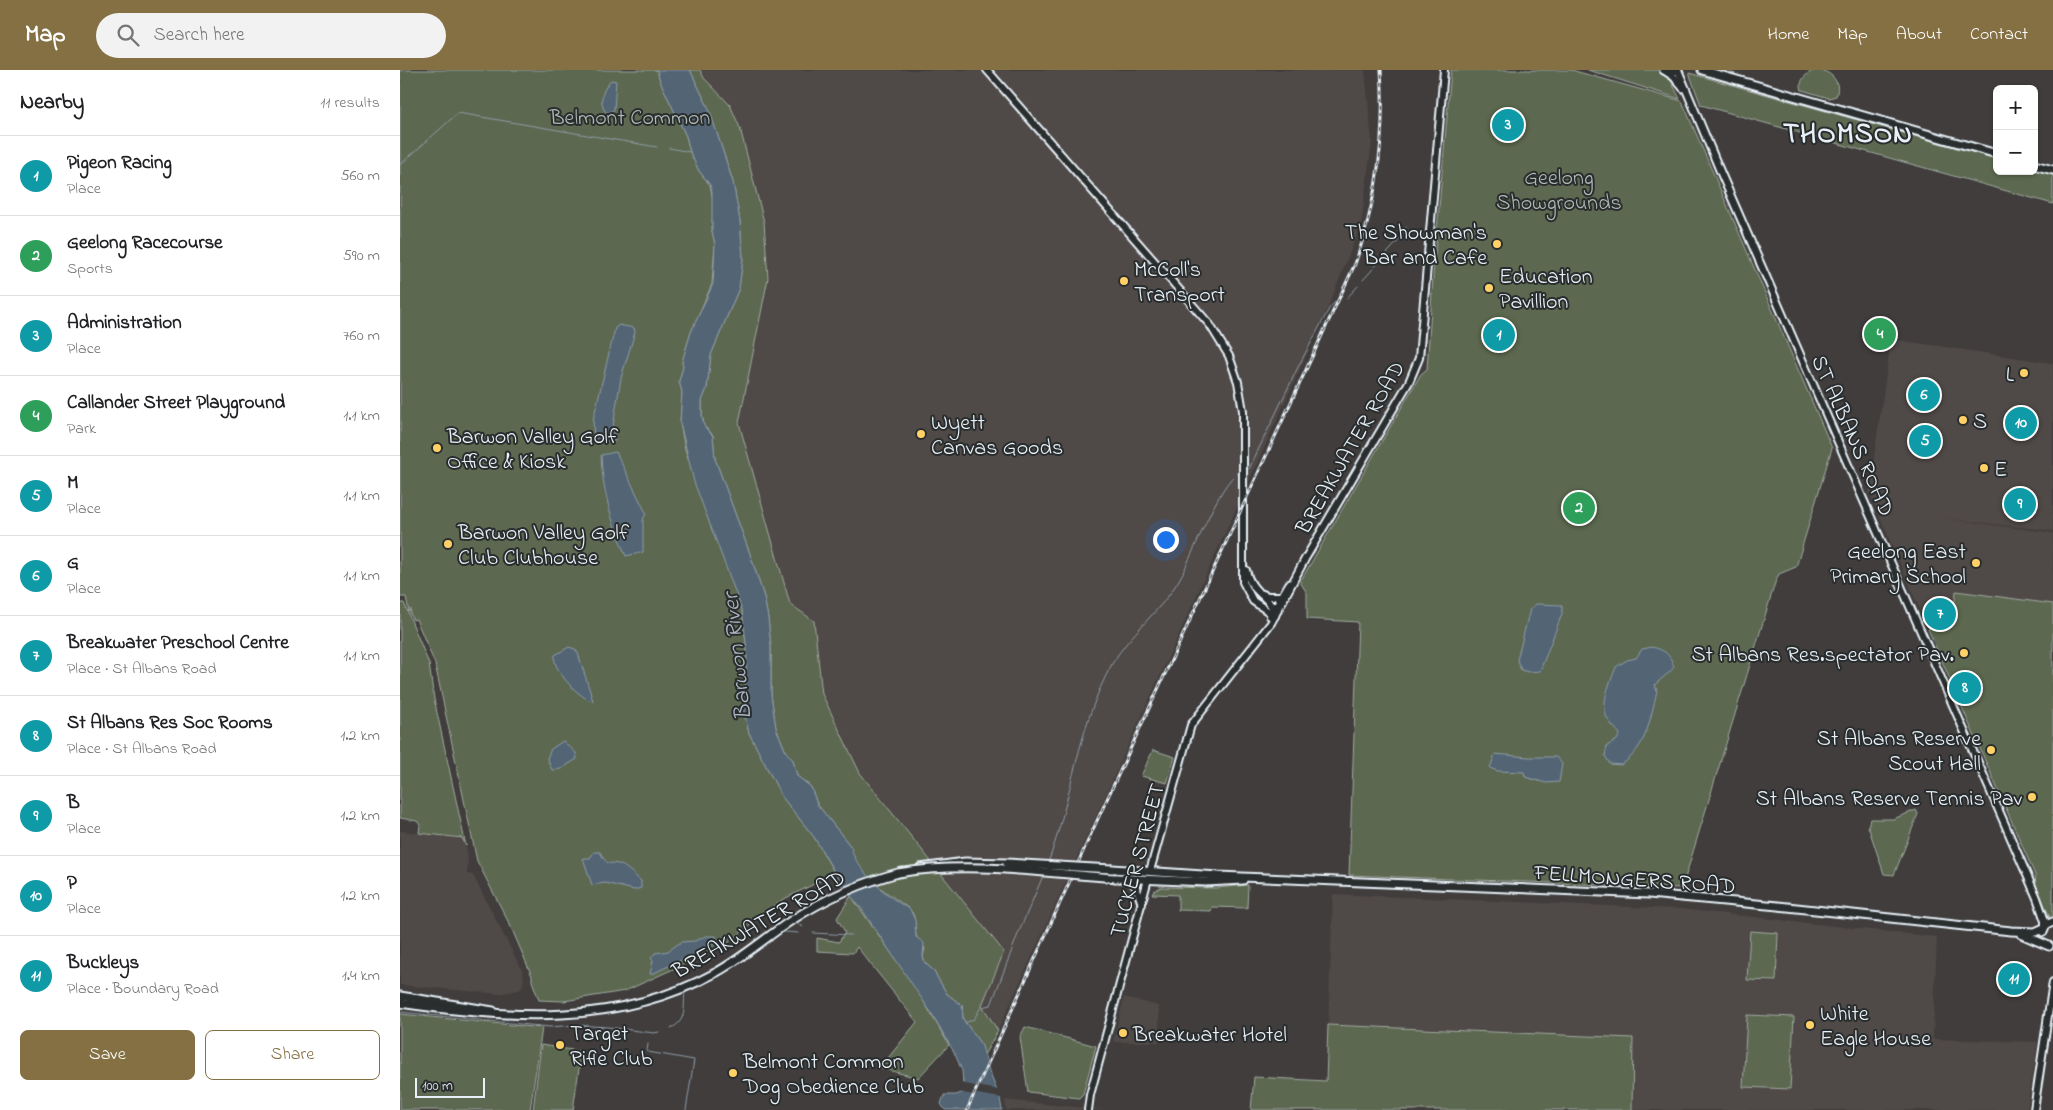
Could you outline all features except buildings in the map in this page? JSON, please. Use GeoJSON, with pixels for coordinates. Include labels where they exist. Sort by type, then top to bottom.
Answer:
{"type":"FeatureCollection","features":[{"type":"Feature","properties":{"kind":"main road"},"geometry":{"type":"LineString","coordinates":[[1665,70],[1673,72],[1678,70]]}},
{"type":"Feature","properties":{"kind":"main road"},"geometry":{"type":"LineString","coordinates":[[1702,70],[1993,153]]}},
{"type":"Feature","properties":{"kind":"main road"},"geometry":{"type":"LineString","coordinates":[[2038,165],[2053,170]]}},
{"type":"Feature","properties":{"kind":"main road","name":"BREAKWATER ROAD"},"geometry":{"type":"LineString","coordinates":[[400,1003],[476,1013],[550,1016],[602,1011],[636,1004],[702,980],[729,965],[790,921],[830,898],[861,885],[898,873],[931,866],[965,862],[1150,871]]}},
{"type":"Feature","properties":{"kind":"main road","name":"BREAKWATER ROAD"},"geometry":{"type":"LineString","coordinates":[[898,873],[943,868],[976,867],[1148,879]]}},
{"type":"Feature","properties":{"kind":"main road","name":"FELLMONGERS ROAD"},"geometry":{"type":"LineString","coordinates":[[1150,871],[1649,894],[2011,931],[2035,932],[2045,927]]}},
{"type":"Feature","properties":{"kind":"main road","name":"TUCKER STREET"},"geometry":{"type":"LineString","coordinates":[[1148,879],[1150,871]]}},
{"type":"Feature","properties":{"kind":"main road","name":"FELLMONGERS ROAD"},"geometry":{"type":"LineString","coordinates":[[1148,879],[1206,882],[1240,881],[1255,877]]}},
{"type":"Feature","properties":{"kind":"main road"},"geometry":{"type":"LineString","coordinates":[[2051,948],[2044,937],[2045,927],[2053,922]]}},
{"type":"Feature","properties":{"kind":"main road","name":"FELLMONGERS ROAD"},"geometry":{"type":"LineString","coordinates":[[2011,931],[2035,939],[2051,948]]}},
{"type":"Feature","properties":{"kind":"main road","name":"BREAKWATER ROAD"},"geometry":{"type":"LineString","coordinates":[[400,996],[516,1014]]}},
{"type":"Feature","properties":{"kind":"street"},"geometry":{"type":"LineString","coordinates":[[987,70],[1210,325],[1229,356],[1238,382],[1242,410],[1243,581],[1254,603],[1272,617]]}},
{"type":"Feature","properties":{"kind":"street","name":"BREAKWATER ROAD"},"geometry":{"type":"LineString","coordinates":[[1300,569],[1409,382],[1419,358],[1444,70]]}},
{"type":"Feature","properties":{"kind":"street","name":"ST ALBANS ROAD"},"geometry":{"type":"LineString","coordinates":[[1665,70],[1674,77],[1688,95]]}},
{"type":"Feature","properties":{"kind":"street","name":"ST ALBANS ROAD"},"geometry":{"type":"LineString","coordinates":[[1678,70],[2037,898],[2045,921],[2045,927]]}},
{"type":"Feature","properties":{"kind":"street"},"geometry":{"type":"LineString","coordinates":[[1244,561],[1248,578],[1272,617]]}},
{"type":"Feature","properties":{"kind":"street","name":"TUCKER STREET"},"geometry":{"type":"LineString","coordinates":[[1150,871],[1192,725],[1260,636],[1272,617],[1281,596],[1290,587],[1300,569]]}},
{"type":"Feature","properties":{"kind":"street"},"geometry":{"type":"LineString","coordinates":[[1272,617],[1290,587]]}},
{"type":"Feature","properties":{"kind":"street"},"geometry":{"type":"LineString","coordinates":[[1253,588],[1267,596],[1281,596]]}},
{"type":"Feature","properties":{"kind":"street"},"geometry":{"type":"LineString","coordinates":[[1130,879],[1136,887],[1142,904]]}},
{"type":"Feature","properties":{"kind":"street","name":"TUCKER STREET"},"geometry":{"type":"LineString","coordinates":[[1088,1110],[1090,1095],[1148,879]]}},
{"type":"Feature","properties":{"kind":"street","name":"ST ALBANS ROAD"},"geometry":{"type":"LineString","coordinates":[[2037,898],[2049,919],[2053,922]]}},
{"type":"Feature","properties":{"kind":"street"},"geometry":{"type":"LineString","coordinates":[[2034,1110],[2053,982]]}},
{"type":"Feature","properties":{"kind":"shaded area"},"geometry":{"type":"Polygon","coordinates":[[[700,70],[1365,70],[1372,141],[1361,225],[1327,310],[998,1031],[982,1005],[1004,952],[860,773],[822,694],[814,621],[790,604],[739,423],[768,278],[730,105],[704,78],[700,70]]]}},
{"type":"Feature","properties":{"kind":"shaded area"},"geometry":{"type":"Polygon","coordinates":[[[1891,339],[2053,363],[2053,531],[1942,518],[2053,533],[2053,605],[1956,591],[1953,618],[1928,629],[1869,492],[1891,339]]]}},
{"type":"Feature","properties":{"kind":"shaded area"},"geometry":{"type":"Polygon","coordinates":[[[400,831],[462,838],[466,846],[468,858],[467,874],[473,875],[523,972],[524,980],[519,990],[499,994],[400,985],[400,831]]]}},
{"type":"Feature","properties":{"kind":"shaded area"},"geometry":{"type":"Polygon","coordinates":[[[1333,894],[1680,909],[1937,937],[1933,1039],[2038,1042],[2027,1110],[1345,1110],[1326,1081],[1333,894]]]}},
{"type":"Feature","properties":{"kind":"shaded area"},"geometry":{"type":"Polygon","coordinates":[[[1124,997],[1159,1006],[1159,1042],[1113,1042],[1124,997]]]}},
{"type":"Feature","properties":{"kind":"shaded area"},"geometry":{"type":"Polygon","coordinates":[[[1005,1100],[1095,1109],[1107,1110],[1006,1110],[1005,1100]]]}},
{"type":"Feature","properties":{"kind":"green space","name":"Belmont Common"},"geometry":{"type":"Polygon","coordinates":[[[400,70],[657,70],[660,81],[686,136],[690,152],[699,171],[710,185],[713,200],[712,231],[715,244],[712,284],[691,332],[682,362],[683,367],[679,381],[682,392],[680,423],[685,449],[711,527],[729,569],[742,610],[747,651],[745,689],[742,704],[749,733],[782,797],[814,837],[834,872],[782,900],[724,946],[625,991],[564,1001],[539,1000],[532,976],[511,927],[477,861],[435,664],[416,619],[413,620],[410,613],[411,609],[409,612],[406,597],[400,597],[400,70]]]}},
{"type":"Feature","properties":{"kind":"green space"},"geometry":{"type":"Polygon","coordinates":[[[690,70],[700,70],[704,78],[730,105],[740,128],[764,222],[768,278],[739,423],[790,604],[814,621],[822,694],[860,773],[1004,952],[982,1005],[998,1031],[984,1055],[987,1064],[963,1084],[963,1077],[982,1046],[963,1019],[962,1005],[947,994],[933,970],[925,963],[923,957],[925,948],[919,942],[915,932],[912,912],[874,882],[859,867],[851,847],[817,804],[811,787],[797,776],[793,760],[786,752],[776,728],[771,695],[771,647],[764,597],[715,459],[713,435],[704,426],[702,415],[702,401],[707,388],[711,355],[739,288],[743,258],[740,221],[733,182],[709,109],[690,70]]]}},
{"type":"Feature","properties":{"kind":"green space","name":"Geelong Showgrounds"},"geometry":{"type":"Polygon","coordinates":[[[1451,70],[1571,70],[1682,101],[1832,448],[1796,567],[1779,574],[1775,583],[1682,888],[1349,875],[1358,622],[1307,619],[1307,593],[1300,582],[1421,374],[1427,369],[1451,70]]]}},
{"type":"Feature","properties":{"kind":"green space"},"geometry":{"type":"Polygon","coordinates":[[[1588,70],[1659,70],[1668,75],[1680,99],[1588,70]]]}},
{"type":"Feature","properties":{"kind":"green space"},"geometry":{"type":"Polygon","coordinates":[[[1817,70],[1826,72],[1834,78],[1837,86],[1836,96],[1829,98],[1802,90],[1801,83],[1804,77],[1817,70]]]}},
{"type":"Feature","properties":{"kind":"green space"},"geometry":{"type":"Polygon","coordinates":[[[1689,73],[1993,158],[1993,175],[2038,175],[2038,170],[2053,175],[2053,204],[1701,105],[1689,73]]]}},
{"type":"Feature","properties":{"kind":"green space"},"geometry":{"type":"Polygon","coordinates":[[[1883,319],[1891,339],[1890,347],[1871,347],[1863,328],[1883,319]]]}},
{"type":"Feature","properties":{"kind":"green space"},"geometry":{"type":"Polygon","coordinates":[[[1956,591],[2053,604],[2053,918],[2050,917],[2036,886],[2035,875],[1928,629],[1953,618],[1956,591]]]}},
{"type":"Feature","properties":{"kind":"green space"},"geometry":{"type":"Polygon","coordinates":[[[400,603],[404,603],[429,664],[434,699],[466,846],[462,838],[419,833],[420,825],[417,821],[400,818],[400,603]]]}},
{"type":"Feature","properties":{"kind":"green space"},"geometry":{"type":"Polygon","coordinates":[[[1153,750],[1175,757],[1167,783],[1141,776],[1153,750]]]}},
{"type":"Feature","properties":{"kind":"green space"},"geometry":{"type":"Polygon","coordinates":[[[1916,810],[1918,814],[1894,875],[1884,874],[1868,826],[1870,819],[1893,819],[1916,810]]]}},
{"type":"Feature","properties":{"kind":"green space"},"geometry":{"type":"Polygon","coordinates":[[[1248,885],[1247,908],[1212,907],[1211,911],[1178,910],[1178,895],[1152,894],[1161,887],[1216,888],[1248,885]]]}},
{"type":"Feature","properties":{"kind":"green space"},"geometry":{"type":"Polygon","coordinates":[[[851,896],[916,988],[949,1045],[918,1078],[880,1068],[917,1022],[857,947],[853,953],[817,951],[817,938],[839,942],[845,932],[837,918],[851,896]]]}},
{"type":"Feature","properties":{"kind":"green space"},"geometry":{"type":"Polygon","coordinates":[[[1750,931],[1778,933],[1776,981],[1747,980],[1750,931]]]}},
{"type":"Feature","properties":{"kind":"green space"},"geometry":{"type":"Polygon","coordinates":[[[400,1014],[542,1028],[530,1110],[400,1110],[400,1014]]]}},
{"type":"Feature","properties":{"kind":"green space"},"geometry":{"type":"Polygon","coordinates":[[[1747,1015],[1794,1017],[1790,1089],[1743,1087],[1747,1015]]]}},
{"type":"Feature","properties":{"kind":"green space"},"geometry":{"type":"Polygon","coordinates":[[[1328,1025],[1633,1038],[1632,1110],[1251,1110],[1254,1077],[1326,1081],[1328,1025]]]}},
{"type":"Feature","properties":{"kind":"green space"},"geometry":{"type":"Polygon","coordinates":[[[1025,1027],[1096,1046],[1083,1094],[1079,1098],[1028,1092],[1020,1037],[1025,1027]]]}},
{"type":"Feature","properties":{"kind":"green space"},"geometry":{"type":"Polygon","coordinates":[[[541,1045],[579,1051],[578,1054],[581,1055],[573,1110],[533,1110],[541,1045]]]}},
{"type":"Feature","properties":{"kind":"water","name":"Barwon River"},"geometry":{"type":"Polygon","coordinates":[[[657,70],[690,70],[709,109],[733,182],[740,221],[743,258],[739,288],[711,355],[707,388],[702,401],[702,415],[704,426],[713,436],[715,459],[764,597],[771,647],[771,695],[776,728],[786,752],[793,760],[797,776],[811,787],[817,804],[851,847],[859,865],[874,883],[893,899],[910,909],[915,920],[916,937],[924,943],[923,957],[925,963],[933,970],[947,994],[962,1005],[963,1019],[982,1046],[989,1071],[1000,1098],[1002,1110],[945,1110],[941,1104],[944,1095],[956,1095],[964,1092],[962,1071],[955,1054],[932,1014],[861,908],[843,887],[814,837],[782,797],[749,733],[742,704],[745,689],[747,651],[742,610],[694,482],[680,423],[682,392],[679,381],[683,367],[682,362],[691,332],[713,284],[715,244],[712,231],[712,192],[710,185],[699,171],[690,152],[686,136],[660,81],[657,70]]]}},
{"type":"Feature","properties":{"kind":"water"},"geometry":{"type":"Polygon","coordinates":[[[611,80],[616,81],[614,110],[608,113],[604,110],[602,98],[611,80]]]}},
{"type":"Feature","properties":{"kind":"water"},"geometry":{"type":"Polygon","coordinates":[[[619,325],[634,328],[635,332],[621,378],[613,426],[615,441],[597,441],[594,439],[593,420],[615,328],[619,325]]]}},
{"type":"Feature","properties":{"kind":"water"},"geometry":{"type":"Polygon","coordinates":[[[616,452],[646,513],[643,520],[643,552],[626,556],[616,532],[603,481],[601,455],[616,452]]]}},
{"type":"Feature","properties":{"kind":"water"},"geometry":{"type":"Polygon","coordinates":[[[1536,604],[1562,605],[1562,614],[1540,671],[1528,672],[1521,670],[1517,660],[1530,609],[1536,604]]]}},
{"type":"Feature","properties":{"kind":"water"},"geometry":{"type":"Polygon","coordinates":[[[569,647],[575,649],[578,653],[593,701],[574,689],[557,668],[555,655],[569,647]]]}},
{"type":"Feature","properties":{"kind":"water"},"geometry":{"type":"Polygon","coordinates":[[[1652,647],[1666,653],[1674,667],[1655,685],[1657,691],[1649,722],[1637,750],[1621,765],[1610,764],[1605,756],[1607,746],[1617,740],[1620,734],[1608,720],[1605,712],[1605,699],[1609,685],[1616,667],[1627,660],[1636,658],[1642,649],[1652,647]]]}},
{"type":"Feature","properties":{"kind":"water"},"geometry":{"type":"Polygon","coordinates":[[[563,741],[576,753],[577,759],[561,769],[552,770],[547,758],[551,749],[563,741]]]}},
{"type":"Feature","properties":{"kind":"water"},"geometry":{"type":"Polygon","coordinates":[[[1495,754],[1556,757],[1562,764],[1559,782],[1546,783],[1525,777],[1524,772],[1497,771],[1490,768],[1495,754]]]}},
{"type":"Feature","properties":{"kind":"water"},"geometry":{"type":"Polygon","coordinates":[[[594,852],[600,852],[609,863],[626,868],[641,881],[641,888],[634,890],[605,883],[592,885],[583,858],[590,858],[594,852]]]}},
{"type":"Feature","properties":{"kind":"water"},"geometry":{"type":"Polygon","coordinates":[[[706,936],[716,936],[717,943],[650,974],[653,961],[651,958],[655,953],[668,951],[681,942],[695,941],[706,936]]]}},
{"type":"Feature","properties":{"kind":"pier"},"geometry":{"type":"Polygon","coordinates":[[[989,1062],[980,1085],[981,1087],[1000,1090],[1001,1098],[977,1094],[968,1110],[966,1110],[973,1095],[959,1092],[961,1090],[961,1083],[975,1086],[978,1084],[989,1062]]]}},
{"type":"Feature","properties":{"kind":"waterway"},"geometry":{"type":"LineString","coordinates":[[400,165],[458,113],[657,147]]}},
{"type":"Feature","properties":{"kind":"waterway"},"geometry":{"type":"LineString","coordinates":[[669,148],[690,152]]}},
{"type":"Feature","properties":{"kind":"waterway"},"geometry":{"type":"LineString","coordinates":[[1363,280],[1399,240],[1406,227]]}},
{"type":"Feature","properties":{"kind":"waterway"},"geometry":{"type":"LineString","coordinates":[[1346,299],[1358,286]]}},
{"type":"Feature","properties":{"kind":"waterway"},"geometry":{"type":"LineString","coordinates":[[1249,469],[1299,365],[1330,307],[1336,301]]}},
{"type":"Feature","properties":{"kind":"waterway"},"geometry":{"type":"LineString","coordinates":[[1048,863],[1083,737],[1100,687],[1119,653],[1172,591],[1223,490],[1239,472]]}},
{"type":"Feature","properties":{"kind":"waterway"},"geometry":{"type":"LineString","coordinates":[[965,1023],[974,1019],[981,1007],[991,1005],[1018,934],[1043,876]]}},
{"type":"Feature","properties":{"kind":"waterway"},"geometry":{"type":"LineString","coordinates":[[798,924],[803,927]]}},
{"type":"Feature","properties":{"kind":"waterway"},"geometry":{"type":"LineString","coordinates":[[786,932],[798,933]]}},
{"type":"Feature","properties":{"kind":"waterway"},"geometry":{"type":"LineString","coordinates":[[813,933],[851,935]]}},
{"type":"Feature","properties":{"kind":"waterway"},"geometry":{"type":"LineString","coordinates":[[671,1028],[682,1017],[685,992]]}},
{"type":"Feature","properties":{"kind":"waterway"},"geometry":{"type":"LineString","coordinates":[[400,1012],[550,1027],[575,1025],[659,1032]]}},
{"type":"Feature","properties":{"kind":"waterway"},"geometry":{"type":"LineString","coordinates":[[648,1044],[648,1052],[694,1060],[686,1110]]}},
{"type":"Feature","properties":{"kind":"railway"},"geometry":{"type":"LineString","coordinates":[[967,1110],[1095,825],[1355,264],[1369,216],[1378,168],[1382,120],[1381,70]]}},
{"type":"Feature","properties":{"kind":"place","name":"Administration"},"geometry":{"type":"Point","coordinates":[1508,125]}},
{"type":"Feature","properties":{"kind":"place","name":"The Showman's Bar and Cafe"},"geometry":{"type":"Point","coordinates":[1497,244]}},
{"type":"Feature","properties":{"kind":"place","name":"McColl's Transport"},"geometry":{"type":"Point","coordinates":[1124,281]}},
{"type":"Feature","properties":{"kind":"place","name":"Education Pavillion"},"geometry":{"type":"Point","coordinates":[1489,288]}},
{"type":"Feature","properties":{"kind":"place","name":"Callander Street Playground"},"geometry":{"type":"Point","coordinates":[1880,334]}},
{"type":"Feature","properties":{"kind":"place","name":"Pigeon Racing"},"geometry":{"type":"Point","coordinates":[1499,335]}},
{"type":"Feature","properties":{"kind":"place","name":"L"},"geometry":{"type":"Point","coordinates":[2024,373]}},
{"type":"Feature","properties":{"kind":"place","name":"G"},"geometry":{"type":"Point","coordinates":[1924,395]}},
{"type":"Feature","properties":{"kind":"place","name":"S"},"geometry":{"type":"Point","coordinates":[1963,420]}},
{"type":"Feature","properties":{"kind":"place","name":"P"},"geometry":{"type":"Point","coordinates":[2021,423]}},
{"type":"Feature","properties":{"kind":"place","name":"Wyett Canvas Goods"},"geometry":{"type":"Point","coordinates":[921,434]}},
{"type":"Feature","properties":{"kind":"place","name":"M"},"geometry":{"type":"Point","coordinates":[1925,441]}},
{"type":"Feature","properties":{"kind":"place","name":"Barwon Valley Golf Office & Kiosk"},"geometry":{"type":"Point","coordinates":[437,448]}},
{"type":"Feature","properties":{"kind":"place","name":"E"},"geometry":{"type":"Point","coordinates":[1984,468]}},
{"type":"Feature","properties":{"kind":"place","name":"B"},"geometry":{"type":"Point","coordinates":[2020,504]}},
{"type":"Feature","properties":{"kind":"place","name":"Geelong Racecourse"},"geometry":{"type":"Point","coordinates":[1579,508]}},
{"type":"Feature","properties":{"kind":"place","name":"Barwon Valley Golf Club Clubhouse"},"geometry":{"type":"Point","coordinates":[448,544]}},
{"type":"Feature","properties":{"kind":"place","name":"Geelong East Primary School"},"geometry":{"type":"Point","coordinates":[1976,563]}},
{"type":"Feature","properties":{"kind":"place","name":"Breakwater Preschool Centre"},"geometry":{"type":"Point","coordinates":[1940,614]}},
{"type":"Feature","properties":{"kind":"place","name":"St Albans Res.spectator Pav."},"geometry":{"type":"Point","coordinates":[1964,653]}},
{"type":"Feature","properties":{"kind":"place","name":"St Albans Res Soc Rooms"},"geometry":{"type":"Point","coordinates":[1965,688]}},
{"type":"Feature","properties":{"kind":"place","name":"St Albans Reserve Scout Hall"},"geometry":{"type":"Point","coordinates":[1991,750]}},
{"type":"Feature","properties":{"kind":"place","name":"St Albans Reserve Tennis Pav"},"geometry":{"type":"Point","coordinates":[2032,797]}},
{"type":"Feature","properties":{"kind":"place","name":"Buckleys"},"geometry":{"type":"Point","coordinates":[2014,979]}},
{"type":"Feature","properties":{"kind":"place","name":"White Eagle House"},"geometry":{"type":"Point","coordinates":[1810,1025]}},
{"type":"Feature","properties":{"kind":"place","name":"Breakwater Hotel"},"geometry":{"type":"Point","coordinates":[1123,1033]}},
{"type":"Feature","properties":{"kind":"place","name":"Target Rifle Club"},"geometry":{"type":"Point","coordinates":[560,1045]}},
{"type":"Feature","properties":{"kind":"place","name":"Belmont Common Dog Obedience Club"},"geometry":{"type":"Point","coordinates":[733,1073]}},
{"type":"Feature","properties":{"kind":"district","name":"THOMSON"},"geometry":{"type":"Point","coordinates":[1848,132]}}]}
